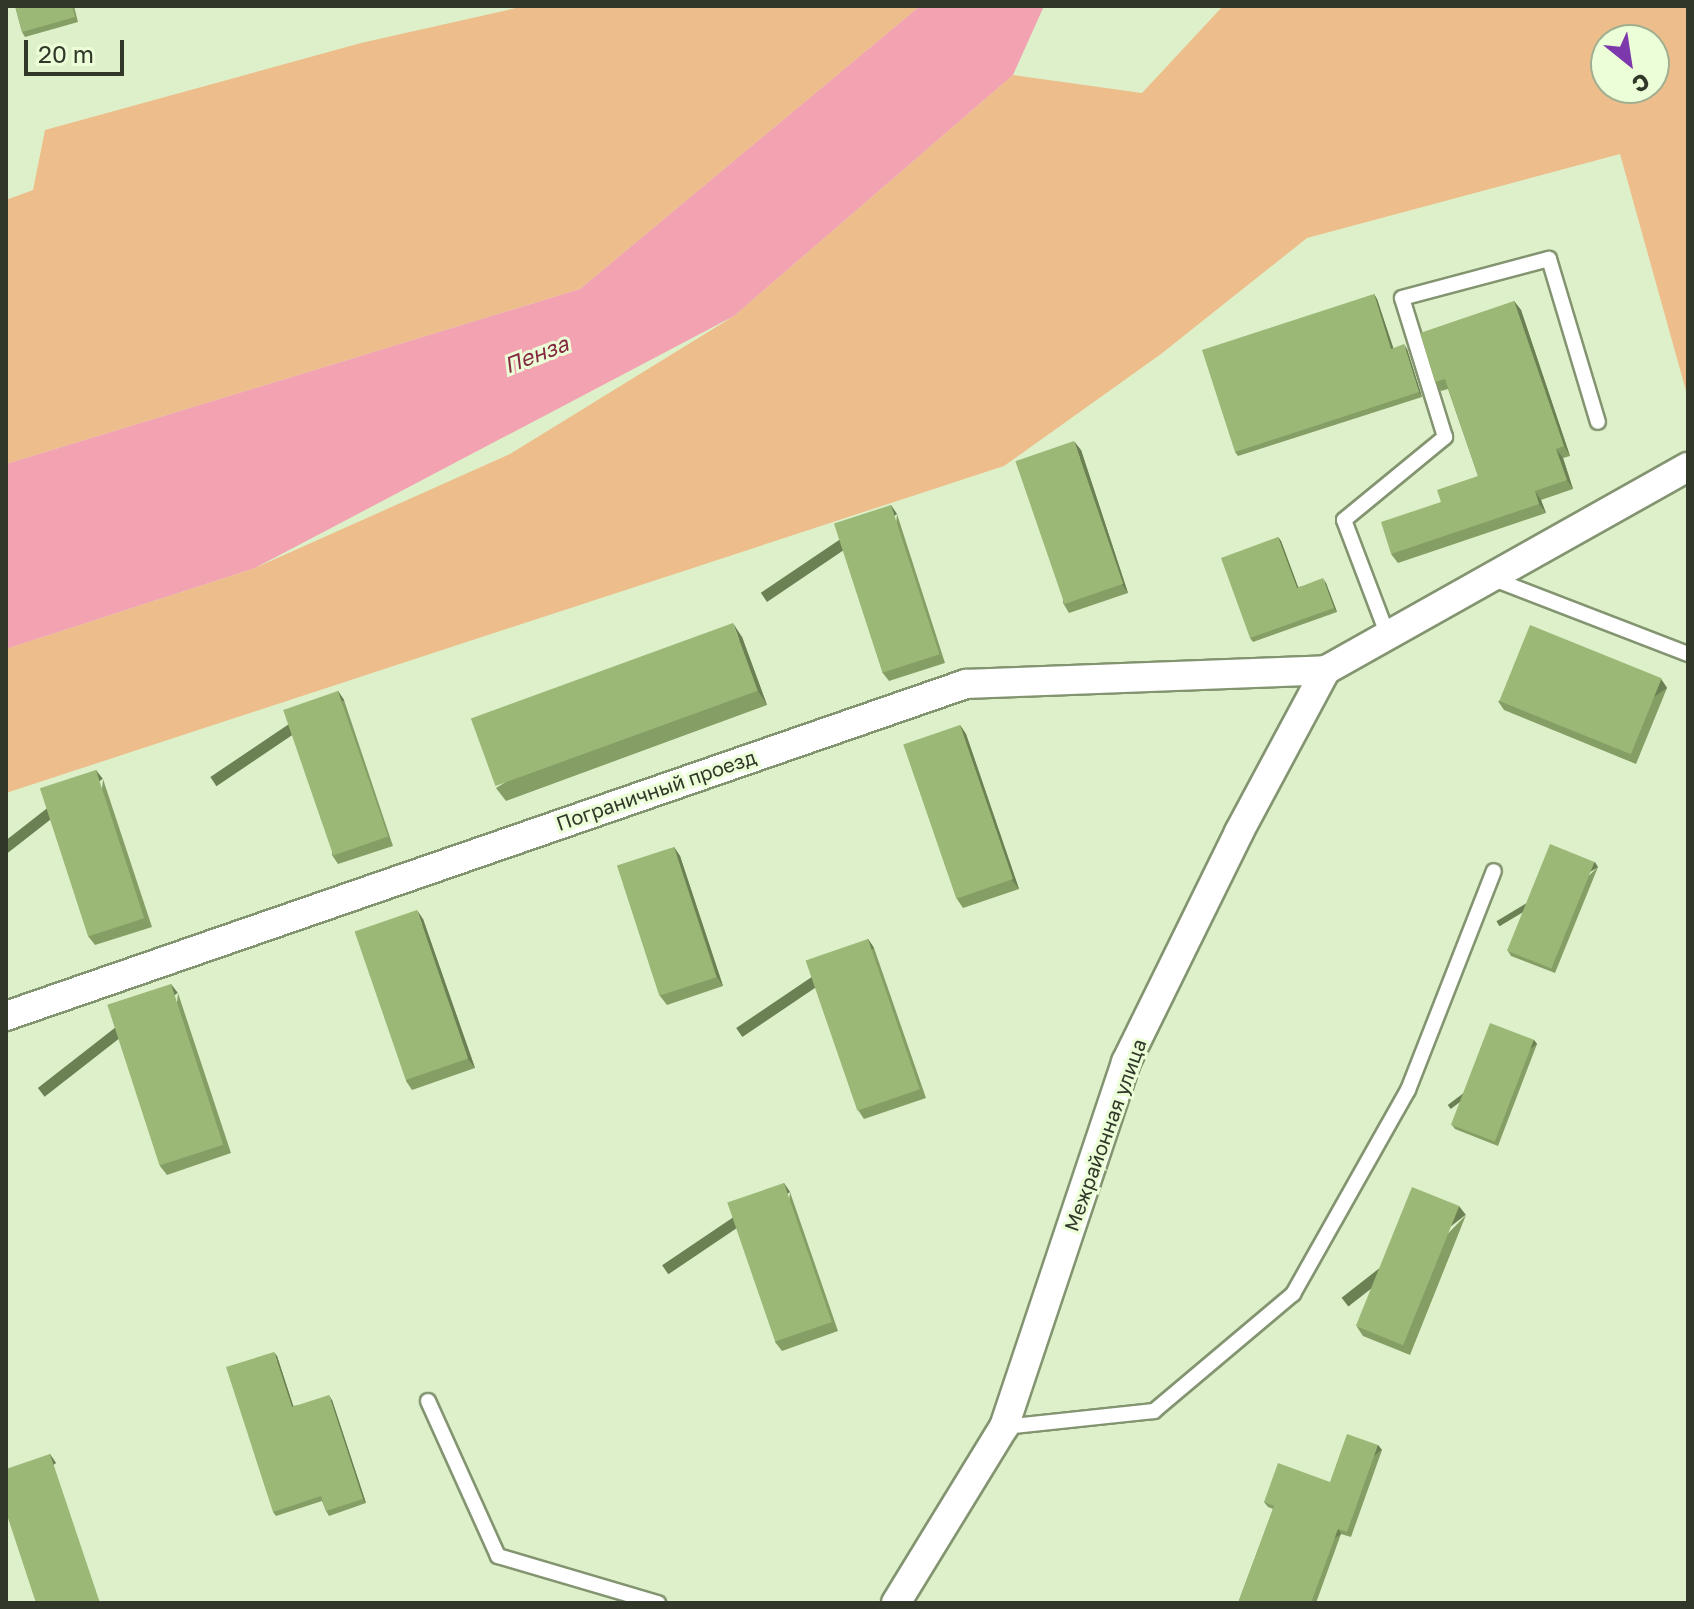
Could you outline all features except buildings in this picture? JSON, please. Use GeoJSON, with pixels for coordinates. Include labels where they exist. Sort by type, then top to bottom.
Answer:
{"type":"FeatureCollection","features":[{"type":"Feature","properties":{"kind":"street"},"geometry":{"type":"LineString","coordinates":[[1326,670],[1688,467]]}},
{"type":"Feature","properties":{"kind":"street","name":"Пограничный проезд"},"geometry":{"type":"LineString","coordinates":[[6,1016],[966,684],[1326,670]]}},
{"type":"Feature","properties":{"kind":"street","name":"Межрайонная улица"},"geometry":{"type":"LineString","coordinates":[[896,1603],[1004,1427],[1126,1062],[1239,832],[1326,670]]}},
{"type":"Feature","properties":{"kind":"lane"},"geometry":{"type":"LineString","coordinates":[[1388,636],[1344,520],[1445,437],[1402,298],[1549,259],[1598,422]]}},
{"type":"Feature","properties":{"kind":"lane"},"geometry":{"type":"LineString","coordinates":[[1490,578],[1688,654]]}},
{"type":"Feature","properties":{"kind":"lane"},"geometry":{"type":"LineString","coordinates":[[1004,1427],[1154,1411],[1293,1294],[1408,1090],[1494,871]]}},
{"type":"Feature","properties":{"kind":"lane"},"geometry":{"type":"LineString","coordinates":[[428,1401],[498,1556],[658,1603]]}},
{"type":"Feature","properties":{"kind":"shaded area"},"geometry":{"type":"Polygon","coordinates":[[[525,6],[920,6],[580,289],[6,464],[6,200],[33,190],[45,130],[361,43],[525,6]]]}},
{"type":"Feature","properties":{"kind":"shaded area"},"geometry":{"type":"Polygon","coordinates":[[[1223,6],[1688,6],[1688,398],[1620,154],[1307,238],[1161,354],[1004,466],[6,793],[6,649],[255,568],[510,454],[734,316],[1013,75],[1142,93],[1223,6]]]}},
{"type":"Feature","properties":{"kind":"water","name":"Пенза"},"geometry":{"type":"Polygon","coordinates":[[[920,6],[1044,6],[1013,75],[734,316],[255,568],[6,649],[6,464],[580,289],[920,6]]]}}]}
